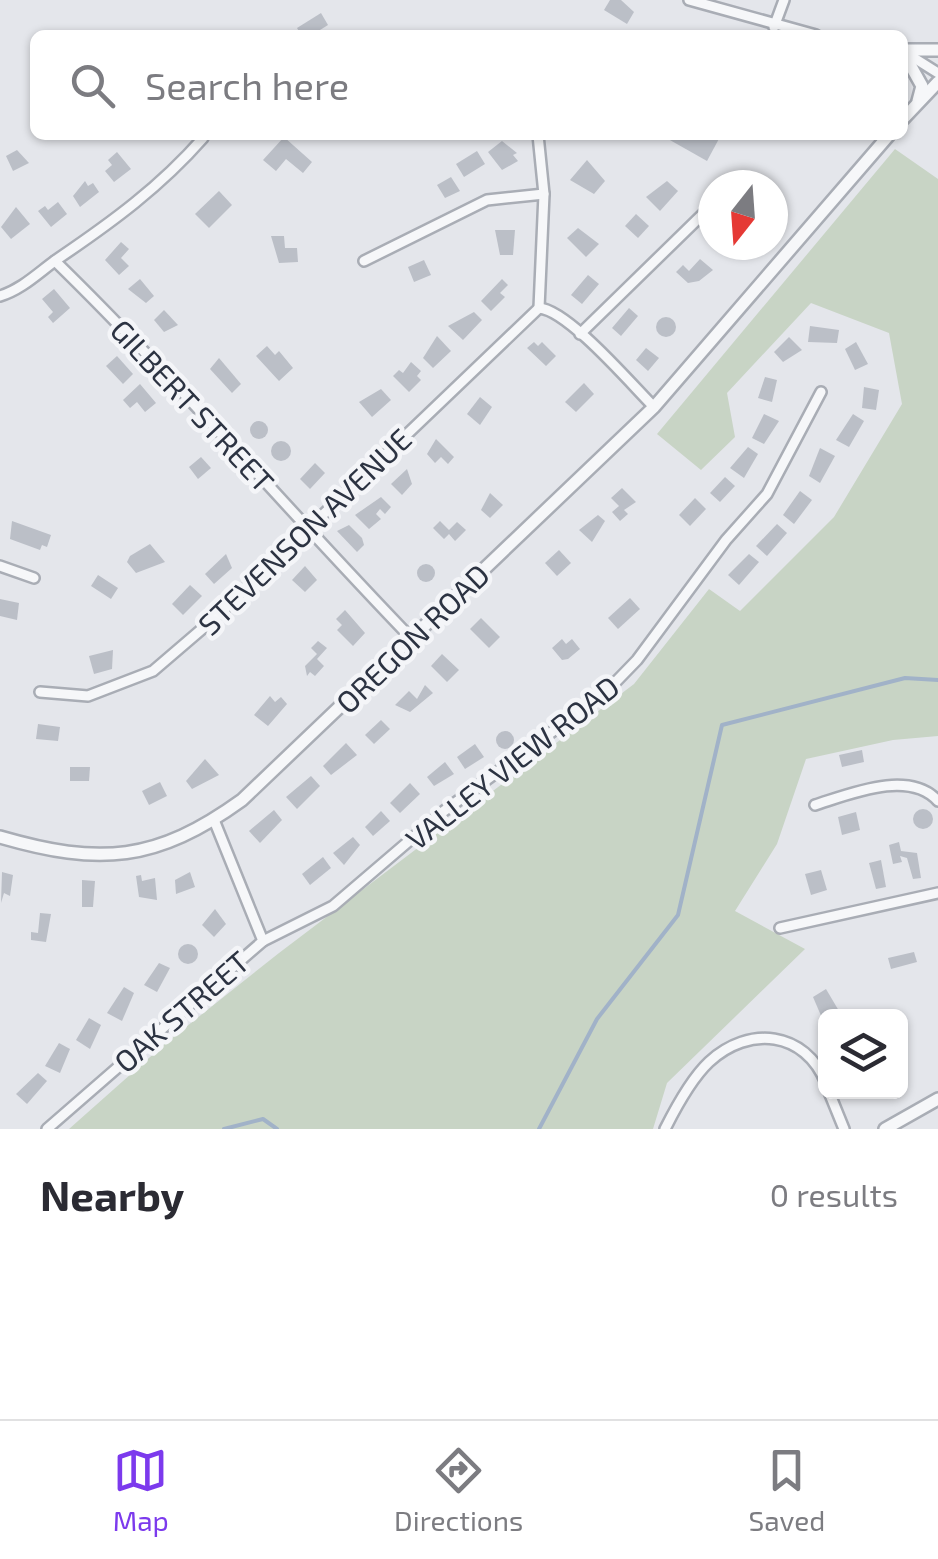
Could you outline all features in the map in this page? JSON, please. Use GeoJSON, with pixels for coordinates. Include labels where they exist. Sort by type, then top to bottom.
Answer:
{"type":"FeatureCollection","features":[{"type":"Feature","properties":{"kind":"street"},"geometry":{"type":"LineString","coordinates":[[689,0],[793,30]]}},
{"type":"Feature","properties":{"kind":"street"},"geometry":{"type":"LineString","coordinates":[[774,26],[784,0]]}},
{"type":"Feature","properties":{"kind":"street"},"geometry":{"type":"LineString","coordinates":[[908,51],[938,50]]}},
{"type":"Feature","properties":{"kind":"street"},"geometry":{"type":"LineString","coordinates":[[908,54],[938,73]]}},
{"type":"Feature","properties":{"kind":"street"},"geometry":{"type":"LineString","coordinates":[[908,60],[922,86],[918,101]]}},
{"type":"Feature","properties":{"kind":"street"},"geometry":{"type":"LineString","coordinates":[[908,113],[938,82]]}},
{"type":"Feature","properties":{"kind":"street"},"geometry":{"type":"LineString","coordinates":[[0,296],[156,188],[201,140]]}},
{"type":"Feature","properties":{"kind":"street"},"geometry":{"type":"LineString","coordinates":[[539,140],[544,194],[539,308],[552,310],[580,334],[654,407]]}},
{"type":"Feature","properties":{"kind":"street","name":"OREGON ROAD"},"geometry":{"type":"LineString","coordinates":[[0,837],[49,851],[120,856],[158,848],[214,820],[282,763],[654,407],[885,140]]}},
{"type":"Feature","properties":{"kind":"street"},"geometry":{"type":"LineString","coordinates":[[364,261],[486,200],[544,194]]}},
{"type":"Feature","properties":{"kind":"street"},"geometry":{"type":"LineString","coordinates":[[580,334],[698,218]]}},
{"type":"Feature","properties":{"kind":"street","name":"GILBERT STREET"},"geometry":{"type":"LineString","coordinates":[[55,260],[163,367],[306,530],[412,639]]}},
{"type":"Feature","properties":{"kind":"street","name":"STEVENSON AVENUE"},"geometry":{"type":"LineString","coordinates":[[40,692],[88,696],[153,672],[539,308]]}},
{"type":"Feature","properties":{"kind":"street","name":"VALLEY VIEW ROAD"},"geometry":{"type":"LineString","coordinates":[[263,941],[334,906],[444,811],[605,693],[637,660],[726,540],[767,494],[821,392]]}},
{"type":"Feature","properties":{"kind":"street"},"geometry":{"type":"LineString","coordinates":[[0,566],[34,578]]}},
{"type":"Feature","properties":{"kind":"street"},"geometry":{"type":"LineString","coordinates":[[815,806],[865,789],[919,786],[938,801]]}},
{"type":"Feature","properties":{"kind":"street","name":"OAK STREET"},"geometry":{"type":"LineString","coordinates":[[47,1129],[263,941],[214,820]]}},
{"type":"Feature","properties":{"kind":"street"},"geometry":{"type":"LineString","coordinates":[[780,928],[938,892]]}},
{"type":"Feature","properties":{"kind":"street"},"geometry":{"type":"LineString","coordinates":[[666,1129],[710,1062],[741,1046],[785,1039],[808,1051],[818,1069]]}},
{"type":"Feature","properties":{"kind":"street"},"geometry":{"type":"LineString","coordinates":[[832,1099],[844,1129]]}},
{"type":"Feature","properties":{"kind":"street"},"geometry":{"type":"LineString","coordinates":[[886,1129],[938,1099]]}},
{"type":"Feature","properties":{"kind":"green space"},"geometry":{"type":"Polygon","coordinates":[[[895,149],[938,179],[938,736],[893,740],[806,759],[777,844],[735,911],[805,949],[667,1083],[653,1129],[69,1129],[167,1042],[279,953],[634,684],[709,589],[740,611],[834,517],[902,404],[889,333],[811,303],[727,393],[735,437],[701,470],[657,434],[895,149]]]}},
{"type":"Feature","properties":{"kind":"building"},"geometry":{"type":"Polygon","coordinates":[[[610,0],[621,0],[634,12],[627,24],[604,10],[610,0]]]}},
{"type":"Feature","properties":{"kind":"building"},"geometry":{"type":"Polygon","coordinates":[[[321,13],[328,25],[320,30],[297,28],[321,13]]]}},
{"type":"Feature","properties":{"kind":"building"},"geometry":{"type":"Polygon","coordinates":[[[281,140],[287,140],[312,162],[303,173],[286,159],[276,171],[263,160],[281,140]]]}},
{"type":"Feature","properties":{"kind":"building"},"geometry":{"type":"Polygon","coordinates":[[[670,140],[718,140],[707,161],[670,140]]]}},
{"type":"Feature","properties":{"kind":"building"},"geometry":{"type":"Polygon","coordinates":[[[502,141],[517,153],[513,155],[518,161],[502,170],[488,152],[502,141]]]}},
{"type":"Feature","properties":{"kind":"building"},"geometry":{"type":"Polygon","coordinates":[[[17,150],[29,163],[13,171],[6,156],[17,150]]]}},
{"type":"Feature","properties":{"kind":"building"},"geometry":{"type":"Polygon","coordinates":[[[477,151],[485,164],[464,177],[456,164],[477,151]]]}},
{"type":"Feature","properties":{"kind":"building"},"geometry":{"type":"Polygon","coordinates":[[[117,152],[131,169],[114,182],[105,171],[112,165],[108,160],[117,152]]]}},
{"type":"Feature","properties":{"kind":"building"},"geometry":{"type":"Polygon","coordinates":[[[587,160],[605,181],[594,194],[570,180],[587,160]]]}},
{"type":"Feature","properties":{"kind":"building"},"geometry":{"type":"Polygon","coordinates":[[[451,177],[460,191],[445,198],[437,185],[451,177]]]}},
{"type":"Feature","properties":{"kind":"building"},"geometry":{"type":"Polygon","coordinates":[[[85,181],[88,186],[93,183],[99,192],[80,207],[73,196],[85,181]]]}},
{"type":"Feature","properties":{"kind":"building"},"geometry":{"type":"Polygon","coordinates":[[[667,181],[678,191],[660,211],[646,197],[667,181]]]}},
{"type":"Feature","properties":{"kind":"building"},"geometry":{"type":"Polygon","coordinates":[[[219,191],[232,205],[209,228],[195,214],[219,191]]]}},
{"type":"Feature","properties":{"kind":"building"},"geometry":{"type":"Polygon","coordinates":[[[58,202],[67,214],[51,227],[38,211],[45,206],[48,210],[58,202]]]}},
{"type":"Feature","properties":{"kind":"building"},"geometry":{"type":"Polygon","coordinates":[[[16,207],[30,224],[11,239],[1,227],[16,207]]]}},
{"type":"Feature","properties":{"kind":"building"},"geometry":{"type":"Polygon","coordinates":[[[636,214],[649,226],[638,238],[625,226],[636,214]]]}},
{"type":"Feature","properties":{"kind":"building"},"geometry":{"type":"Polygon","coordinates":[[[578,228],[599,244],[586,257],[567,238],[578,228]]]}},
{"type":"Feature","properties":{"kind":"building"},"geometry":{"type":"Polygon","coordinates":[[[495,230],[515,230],[513,255],[500,255],[495,230]]]}},
{"type":"Feature","properties":{"kind":"building"},"geometry":{"type":"Polygon","coordinates":[[[271,236],[284,236],[285,248],[297,248],[298,262],[279,263],[271,236]]]}},
{"type":"Feature","properties":{"kind":"building"},"geometry":{"type":"Polygon","coordinates":[[[121,242],[129,249],[121,258],[129,266],[119,275],[105,260],[121,242]]]}},
{"type":"Feature","properties":{"kind":"building"},"geometry":{"type":"Polygon","coordinates":[[[424,260],[431,275],[414,282],[408,267],[424,260]]]}},
{"type":"Feature","properties":{"kind":"building"},"geometry":{"type":"Polygon","coordinates":[[[699,260],[713,270],[699,281],[688,283],[676,272],[683,265],[689,271],[699,260]]]}},
{"type":"Feature","properties":{"kind":"building"},"geometry":{"type":"Polygon","coordinates":[[[588,275],[599,284],[582,304],[571,295],[588,275]]]}},
{"type":"Feature","properties":{"kind":"building"},"geometry":{"type":"Polygon","coordinates":[[[140,279],[154,296],[146,303],[128,289],[140,279]]]}},
{"type":"Feature","properties":{"kind":"building"},"geometry":{"type":"Polygon","coordinates":[[[502,279],[508,285],[500,293],[505,297],[491,311],[481,301],[502,279]]]}},
{"type":"Feature","properties":{"kind":"building"},"geometry":{"type":"Polygon","coordinates":[[[54,289],[70,308],[53,323],[48,317],[53,312],[42,299],[54,289]]]}},
{"type":"Feature","properties":{"kind":"building"},"geometry":{"type":"Polygon","coordinates":[[[629,308],[638,316],[621,336],[612,328],[629,308]]]}},
{"type":"Feature","properties":{"kind":"building"},"geometry":{"type":"Polygon","coordinates":[[[164,310],[178,325],[164,332],[154,320],[164,310]]]}},
{"type":"Feature","properties":{"kind":"building"},"geometry":{"type":"Polygon","coordinates":[[[474,312],[482,320],[463,340],[448,326],[474,312]]]}},
{"type":"Feature","properties":{"kind":"building"},"geometry":{"type":"Polygon","coordinates":[[[666,317],[676,327],[666,337],[656,327],[666,317]]]}},
{"type":"Feature","properties":{"kind":"building"},"geometry":{"type":"Polygon","coordinates":[[[810,326],[839,330],[837,343],[808,342],[810,326]]]}},
{"type":"Feature","properties":{"kind":"building"},"geometry":{"type":"Polygon","coordinates":[[[437,336],[451,351],[433,368],[423,358],[437,336]]]}},
{"type":"Feature","properties":{"kind":"building"},"geometry":{"type":"Polygon","coordinates":[[[789,337],[802,350],[783,362],[774,352],[789,337]]]}},
{"type":"Feature","properties":{"kind":"building"},"geometry":{"type":"Polygon","coordinates":[[[534,342],[538,346],[542,342],[556,356],[546,366],[527,348],[534,342]]]}},
{"type":"Feature","properties":{"kind":"building"},"geometry":{"type":"Polygon","coordinates":[[[856,342],[868,364],[855,370],[845,349],[856,342]]]}},
{"type":"Feature","properties":{"kind":"building"},"geometry":{"type":"Polygon","coordinates":[[[267,346],[275,355],[279,351],[293,368],[279,381],[256,356],[267,346]]]}},
{"type":"Feature","properties":{"kind":"building"},"geometry":{"type":"Polygon","coordinates":[[[646,348],[659,358],[648,371],[636,360],[646,348]]]}},
{"type":"Feature","properties":{"kind":"building"},"geometry":{"type":"Polygon","coordinates":[[[117,356],[133,374],[123,384],[106,366],[117,356]]]}},
{"type":"Feature","properties":{"kind":"building"},"geometry":{"type":"Polygon","coordinates":[[[219,358],[241,384],[232,393],[210,369],[219,358]]]}},
{"type":"Feature","properties":{"kind":"building"},"geometry":{"type":"Polygon","coordinates":[[[411,362],[421,371],[417,376],[421,380],[409,392],[393,376],[399,370],[403,373],[411,362]]]}},
{"type":"Feature","properties":{"kind":"building"},"geometry":{"type":"Polygon","coordinates":[[[765,377],[777,380],[772,402],[758,398],[765,377]]]}},
{"type":"Feature","properties":{"kind":"building"},"geometry":{"type":"Polygon","coordinates":[[[584,383],[594,394],[576,412],[565,402],[584,383]]]}},
{"type":"Feature","properties":{"kind":"building"},"geometry":{"type":"Polygon","coordinates":[[[140,384],[156,403],[145,412],[137,402],[130,408],[123,400],[140,384]]]}},
{"type":"Feature","properties":{"kind":"building"},"geometry":{"type":"Polygon","coordinates":[[[864,387],[879,390],[876,410],[862,408],[864,387]]]}},
{"type":"Feature","properties":{"kind":"building"},"geometry":{"type":"Polygon","coordinates":[[[381,389],[391,400],[372,417],[359,402],[381,389]]]}},
{"type":"Feature","properties":{"kind":"building"},"geometry":{"type":"Polygon","coordinates":[[[480,397],[492,407],[480,425],[467,414],[480,397]]]}},
{"type":"Feature","properties":{"kind":"building"},"geometry":{"type":"Polygon","coordinates":[[[764,414],[779,421],[764,444],[752,438],[764,414]]]}},
{"type":"Feature","properties":{"kind":"building"},"geometry":{"type":"Polygon","coordinates":[[[853,414],[864,421],[849,447],[836,440],[853,414]]]}},
{"type":"Feature","properties":{"kind":"building"},"geometry":{"type":"Polygon","coordinates":[[[259,421],[268,430],[259,439],[250,430],[259,421]]]}},
{"type":"Feature","properties":{"kind":"building"},"geometry":{"type":"Polygon","coordinates":[[[436,439],[454,457],[448,464],[441,457],[435,463],[427,454],[436,439]]]}},
{"type":"Feature","properties":{"kind":"building"},"geometry":{"type":"Polygon","coordinates":[[[281,441],[291,451],[281,461],[271,451],[281,441]]]}},
{"type":"Feature","properties":{"kind":"building"},"geometry":{"type":"Polygon","coordinates":[[[748,447],[758,454],[744,478],[730,468],[748,447]]]}},
{"type":"Feature","properties":{"kind":"building"},"geometry":{"type":"Polygon","coordinates":[[[820,448],[835,456],[820,483],[809,476],[820,448]]]}},
{"type":"Feature","properties":{"kind":"building"},"geometry":{"type":"Polygon","coordinates":[[[201,457],[211,468],[198,479],[189,467],[201,457]]]}},
{"type":"Feature","properties":{"kind":"building"},"geometry":{"type":"Polygon","coordinates":[[[315,463],[325,473],[310,489],[300,479],[315,463]]]}},
{"type":"Feature","properties":{"kind":"building"},"geometry":{"type":"Polygon","coordinates":[[[407,469],[412,484],[402,495],[391,484],[407,469]]]}},
{"type":"Feature","properties":{"kind":"building"},"geometry":{"type":"Polygon","coordinates":[[[725,477],[735,486],[720,502],[710,493],[725,477]]]}},
{"type":"Feature","properties":{"kind":"building"},"geometry":{"type":"Polygon","coordinates":[[[622,488],[636,502],[624,510],[628,514],[620,521],[612,512],[619,506],[611,498],[622,488]]]}},
{"type":"Feature","properties":{"kind":"building"},"geometry":{"type":"Polygon","coordinates":[[[800,491],[812,500],[794,524],[783,515],[800,491]]]}},
{"type":"Feature","properties":{"kind":"building"},"geometry":{"type":"Polygon","coordinates":[[[490,493],[503,505],[490,518],[481,510],[490,493]]]}},
{"type":"Feature","properties":{"kind":"building"},"geometry":{"type":"Polygon","coordinates":[[[381,497],[391,507],[385,514],[380,509],[376,514],[381,519],[369,529],[355,515],[381,497]]]}},
{"type":"Feature","properties":{"kind":"building"},"geometry":{"type":"Polygon","coordinates":[[[695,498],[706,509],[690,526],[679,515],[695,498]]]}},
{"type":"Feature","properties":{"kind":"building"},"geometry":{"type":"Polygon","coordinates":[[[598,515],[605,521],[592,542],[579,530],[598,515]]]}},
{"type":"Feature","properties":{"kind":"building"},"geometry":{"type":"Polygon","coordinates":[[[12,521],[51,535],[47,547],[42,545],[40,550],[10,539],[12,521]]]}},
{"type":"Feature","properties":{"kind":"building"},"geometry":{"type":"Polygon","coordinates":[[[440,521],[449,530],[457,522],[466,530],[455,541],[449,534],[444,539],[433,528],[440,521]]]}},
{"type":"Feature","properties":{"kind":"building"},"geometry":{"type":"Polygon","coordinates":[[[777,524],[787,533],[767,556],[756,546],[777,524]]]}},
{"type":"Feature","properties":{"kind":"building"},"geometry":{"type":"Polygon","coordinates":[[[349,525],[362,538],[364,545],[357,552],[337,531],[349,525]]]}},
{"type":"Feature","properties":{"kind":"building"},"geometry":{"type":"Polygon","coordinates":[[[150,544],[165,562],[136,573],[127,562],[150,544]]]}},
{"type":"Feature","properties":{"kind":"building"},"geometry":{"type":"Polygon","coordinates":[[[559,550],[571,563],[557,576],[545,563],[559,550]]]}},
{"type":"Feature","properties":{"kind":"building"},"geometry":{"type":"Polygon","coordinates":[[[226,554],[232,568],[214,584],[205,574],[226,554]]]}},
{"type":"Feature","properties":{"kind":"building"},"geometry":{"type":"Polygon","coordinates":[[[749,554],[759,562],[739,585],[728,575],[749,554]]]}},
{"type":"Feature","properties":{"kind":"building"},"geometry":{"type":"Polygon","coordinates":[[[426,564],[433,566],[433,580],[426,582],[419,580],[417,573],[419,566],[426,564]]]}},
{"type":"Feature","properties":{"kind":"building"},"geometry":{"type":"Polygon","coordinates":[[[305,566],[317,580],[305,592],[292,580],[305,566]]]}},
{"type":"Feature","properties":{"kind":"building"},"geometry":{"type":"Polygon","coordinates":[[[98,575],[118,588],[111,599],[91,586],[98,575]]]}},
{"type":"Feature","properties":{"kind":"building"},"geometry":{"type":"Polygon","coordinates":[[[190,585],[202,596],[183,615],[172,604],[190,585]]]}},
{"type":"Feature","properties":{"kind":"building"},"geometry":{"type":"Polygon","coordinates":[[[630,598],[640,609],[618,629],[608,618],[630,598]]]}},
{"type":"Feature","properties":{"kind":"building"},"geometry":{"type":"Polygon","coordinates":[[[0,599],[19,603],[17,620],[0,616],[0,599]]]}},
{"type":"Feature","properties":{"kind":"building"},"geometry":{"type":"Polygon","coordinates":[[[345,610],[365,633],[353,646],[337,630],[342,625],[336,619],[345,610]]]}},
{"type":"Feature","properties":{"kind":"building"},"geometry":{"type":"Polygon","coordinates":[[[481,618],[500,637],[489,648],[470,629],[481,618]]]}},
{"type":"Feature","properties":{"kind":"building"},"geometry":{"type":"Polygon","coordinates":[[[562,639],[566,644],[572,639],[580,649],[562,660],[552,648],[562,639]]]}},
{"type":"Feature","properties":{"kind":"building"},"geometry":{"type":"Polygon","coordinates":[[[318,641],[327,648],[317,659],[324,666],[315,676],[310,672],[307,676],[305,666],[317,654],[311,648],[318,641]]]}},
{"type":"Feature","properties":{"kind":"building"},"geometry":{"type":"Polygon","coordinates":[[[113,650],[112,669],[94,674],[89,656],[113,650]]]}},
{"type":"Feature","properties":{"kind":"building"},"geometry":{"type":"Polygon","coordinates":[[[442,654],[459,670],[447,682],[431,666],[442,654]]]}},
{"type":"Feature","properties":{"kind":"building"},"geometry":{"type":"Polygon","coordinates":[[[425,685],[433,693],[410,712],[395,705],[409,691],[417,699],[425,685]]]}},
{"type":"Feature","properties":{"kind":"building"},"geometry":{"type":"Polygon","coordinates":[[[270,696],[275,702],[281,697],[287,704],[268,726],[254,715],[270,696]]]}},
{"type":"Feature","properties":{"kind":"building"},"geometry":{"type":"Polygon","coordinates":[[[381,720],[390,729],[374,744],[365,735],[381,720]]]}},
{"type":"Feature","properties":{"kind":"building"},"geometry":{"type":"Polygon","coordinates":[[[38,724],[60,727],[58,741],[36,739],[38,724]]]}},
{"type":"Feature","properties":{"kind":"building"},"geometry":{"type":"Polygon","coordinates":[[[505,731],[514,740],[505,749],[496,740],[505,731]]]}},
{"type":"Feature","properties":{"kind":"building"},"geometry":{"type":"Polygon","coordinates":[[[346,743],[357,755],[331,775],[323,766],[346,743]]]}},
{"type":"Feature","properties":{"kind":"building"},"geometry":{"type":"Polygon","coordinates":[[[475,744],[484,757],[465,769],[457,757],[475,744]]]}},
{"type":"Feature","properties":{"kind":"building"},"geometry":{"type":"Polygon","coordinates":[[[862,750],[864,762],[842,767],[839,755],[862,750]]]}},
{"type":"Feature","properties":{"kind":"building"},"geometry":{"type":"Polygon","coordinates":[[[205,759],[219,775],[192,789],[186,781],[205,759]]]}},
{"type":"Feature","properties":{"kind":"building"},"geometry":{"type":"Polygon","coordinates":[[[445,762],[454,774],[434,786],[427,777],[445,762]]]}},
{"type":"Feature","properties":{"kind":"building"},"geometry":{"type":"Polygon","coordinates":[[[70,767],[90,767],[89,781],[70,781],[70,767]]]}},
{"type":"Feature","properties":{"kind":"building"},"geometry":{"type":"Polygon","coordinates":[[[311,776],[320,786],[297,809],[286,797],[311,776]]]}},
{"type":"Feature","properties":{"kind":"building"},"geometry":{"type":"Polygon","coordinates":[[[160,782],[167,796],[149,805],[142,791],[160,782]]]}},
{"type":"Feature","properties":{"kind":"building"},"geometry":{"type":"Polygon","coordinates":[[[410,783],[420,794],[400,813],[390,803],[410,783]]]}},
{"type":"Feature","properties":{"kind":"building"},"geometry":{"type":"Polygon","coordinates":[[[923,809],[933,819],[923,829],[913,819],[923,809]]]}},
{"type":"Feature","properties":{"kind":"building"},"geometry":{"type":"Polygon","coordinates":[[[274,810],[282,820],[260,843],[249,831],[274,810]]]}},
{"type":"Feature","properties":{"kind":"building"},"geometry":{"type":"Polygon","coordinates":[[[381,811],[390,821],[373,836],[365,827],[381,811]]]}},
{"type":"Feature","properties":{"kind":"building"},"geometry":{"type":"Polygon","coordinates":[[[856,812],[860,830],[842,835],[838,817],[856,812]]]}},
{"type":"Feature","properties":{"kind":"building"},"geometry":{"type":"Polygon","coordinates":[[[353,837],[360,845],[344,865],[333,853],[353,837]]]}},
{"type":"Feature","properties":{"kind":"building"},"geometry":{"type":"Polygon","coordinates":[[[899,842],[901,851],[917,853],[921,878],[913,879],[907,858],[900,856],[902,862],[893,864],[889,845],[899,842]]]}},
{"type":"Feature","properties":{"kind":"building"},"geometry":{"type":"Polygon","coordinates":[[[323,857],[331,868],[310,885],[302,874],[323,857]]]}},
{"type":"Feature","properties":{"kind":"building"},"geometry":{"type":"Polygon","coordinates":[[[881,860],[886,887],[876,889],[869,863],[881,860]]]}},
{"type":"Feature","properties":{"kind":"building"},"geometry":{"type":"Polygon","coordinates":[[[821,870],[827,890],[811,895],[805,874],[821,870]]]}},
{"type":"Feature","properties":{"kind":"building"},"geometry":{"type":"Polygon","coordinates":[[[2,872],[13,875],[10,896],[4,893],[1,903],[2,872]]]}},
{"type":"Feature","properties":{"kind":"building"},"geometry":{"type":"Polygon","coordinates":[[[190,872],[195,887],[176,894],[175,880],[190,872]]]}},
{"type":"Feature","properties":{"kind":"building"},"geometry":{"type":"Polygon","coordinates":[[[141,875],[142,881],[155,878],[157,900],[139,897],[136,876],[141,875]]]}},
{"type":"Feature","properties":{"kind":"building"},"geometry":{"type":"Polygon","coordinates":[[[82,880],[95,881],[93,907],[82,907],[82,880]]]}},
{"type":"Feature","properties":{"kind":"building"},"geometry":{"type":"Polygon","coordinates":[[[215,909],[226,924],[214,937],[202,925],[215,909]]]}},
{"type":"Feature","properties":{"kind":"building"},"geometry":{"type":"Polygon","coordinates":[[[40,913],[51,914],[46,942],[31,940],[31,932],[38,933],[40,913]]]}},
{"type":"Feature","properties":{"kind":"building"},"geometry":{"type":"Polygon","coordinates":[[[188,944],[198,954],[188,964],[178,954],[188,944]]]}},
{"type":"Feature","properties":{"kind":"building"},"geometry":{"type":"Polygon","coordinates":[[[914,952],[917,962],[891,969],[888,958],[914,952]]]}},
{"type":"Feature","properties":{"kind":"building"},"geometry":{"type":"Polygon","coordinates":[[[159,963],[170,968],[157,992],[144,985],[159,963]]]}},
{"type":"Feature","properties":{"kind":"building"},"geometry":{"type":"Polygon","coordinates":[[[124,987],[134,993],[122,1021],[107,1013],[124,987]]]}},
{"type":"Feature","properties":{"kind":"building"},"geometry":{"type":"Polygon","coordinates":[[[826,989],[838,1009],[818,1009],[813,997],[826,989]]]}},
{"type":"Feature","properties":{"kind":"building"},"geometry":{"type":"Polygon","coordinates":[[[89,1018],[101,1025],[90,1049],[76,1040],[89,1018]]]}},
{"type":"Feature","properties":{"kind":"building"},"geometry":{"type":"Polygon","coordinates":[[[59,1043],[70,1049],[60,1073],[45,1066],[59,1043]]]}},
{"type":"Feature","properties":{"kind":"building"},"geometry":{"type":"Polygon","coordinates":[[[38,1073],[47,1081],[27,1104],[16,1094],[38,1073]]]}},
{"type":"Feature","properties":{"kind":"waterway"},"geometry":{"type":"LineString","coordinates":[[539,1129],[597,1019],[678,915],[722,725],[905,678],[938,680]]}},
{"type":"Feature","properties":{"kind":"waterway"},"geometry":{"type":"LineString","coordinates":[[224,1129],[263,1119],[277,1129]]}}]}
